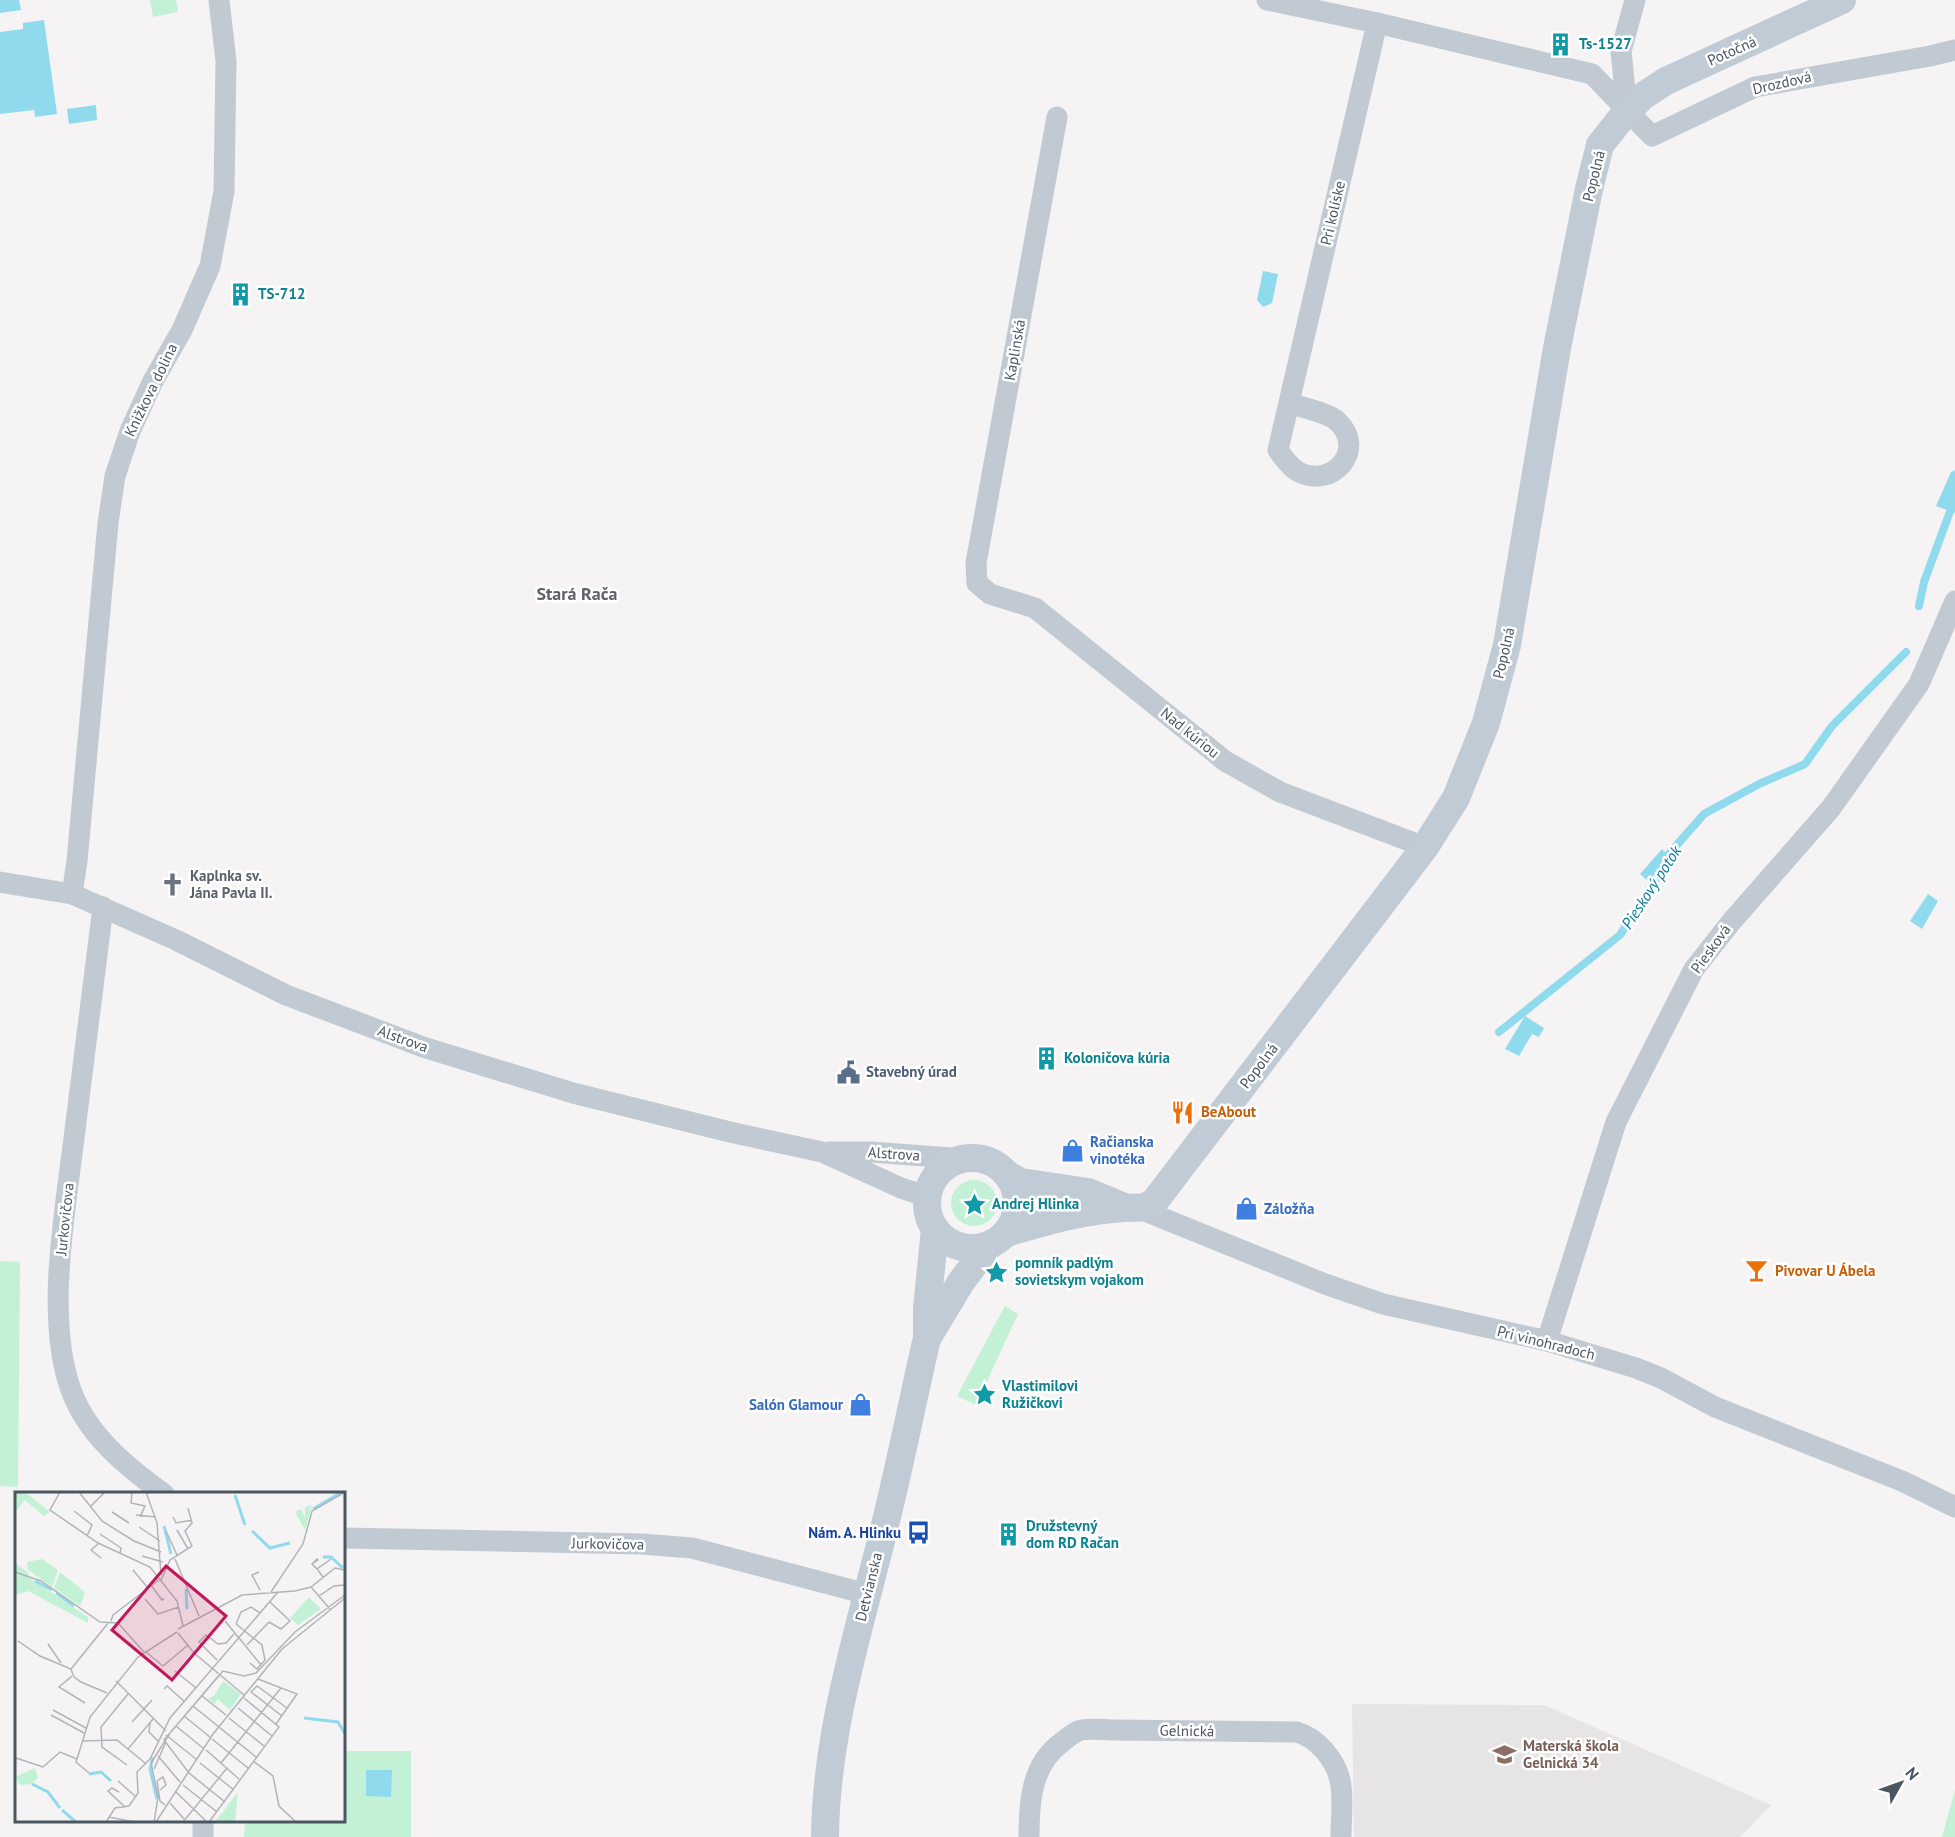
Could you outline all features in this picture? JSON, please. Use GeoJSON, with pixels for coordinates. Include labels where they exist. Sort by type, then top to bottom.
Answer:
{"type":"FeatureCollection","features":[{"type":"Feature","properties":{"kind":"street","name":"Knižkova dolina"},"geometry":{"type":"LineString","coordinates":[[72,894],[108,523],[115,476],[130,430],[153,381],[182,330],[210,266],[224,191],[226,61],[219,0]]}},
{"type":"Feature","properties":{"kind":"street"},"geometry":{"type":"LineString","coordinates":[[1627,111],[1621,51],[1635,0]]}},
{"type":"Feature","properties":{"kind":"street","name":"Potočná"},"geometry":{"type":"LineString","coordinates":[[1627,111],[1643,96],[1666,81],[1842,0]]}},
{"type":"Feature","properties":{"kind":"street"},"geometry":{"type":"LineString","coordinates":[[1279,1],[1592,74],[1627,111]]}},
{"type":"Feature","properties":{"kind":"street","name":"Pri kolíske"},"geometry":{"type":"LineString","coordinates":[[1289,403],[1377,23]]}},
{"type":"Feature","properties":{"kind":"street","name":"Drozdová"},"geometry":{"type":"LineString","coordinates":[[1627,111],[1652,136],[1755,87],[1955,50]]}},
{"type":"Feature","properties":{"kind":"street","name":"Popolná"},"geometry":{"type":"LineString","coordinates":[[1133,1209],[1149,1206],[1166,1188],[1425,847],[1456,798],[1486,723],[1507,645],[1557,348],[1589,189],[1600,145],[1627,111]]}},
{"type":"Feature","properties":{"kind":"street","name":"Kaplinská"},"geometry":{"type":"LineString","coordinates":[[977,583],[976,563],[1057,117]]}},
{"type":"Feature","properties":{"kind":"street","name":"Nad kúriou"},"geometry":{"type":"LineString","coordinates":[[977,583],[990,594],[1035,608],[1225,761],[1280,792],[1425,847]]}},
{"type":"Feature","properties":{"kind":"street","name":"Piesková"},"geometry":{"type":"LineString","coordinates":[[1547,1341],[1616,1122],[1694,969],[1731,921],[1831,808],[1919,684],[1955,601]]}},
{"type":"Feature","properties":{"kind":"street","name":"Alstrova"},"geometry":{"type":"LineString","coordinates":[[0,882],[72,894],[176,940],[286,995],[423,1047],[573,1093],[822,1152],[901,1188],[928,1197]]}},
{"type":"Feature","properties":{"kind":"street","name":"Jurkovičova"},"geometry":{"type":"LineString","coordinates":[[103,907],[60,1251],[59,1311],[64,1369],[71,1392],[90,1425],[113,1453],[162,1492]]}},
{"type":"Feature","properties":{"kind":"street","name":"Alstrova"},"geometry":{"type":"LineString","coordinates":[[822,1152],[871,1152],[966,1159]]}},
{"type":"Feature","properties":{"kind":"street"},"geometry":{"type":"LineString","coordinates":[[966,1159],[986,1160],[1006,1174],[1014,1185],[1017,1205],[1012,1224],[997,1239],[973,1248],[957,1246],[935,1229],[928,1214],[928,1197],[937,1175],[953,1163],[966,1159]]}},
{"type":"Feature","properties":{"kind":"street","name":"Pri vinohradoch"},"geometry":{"type":"LineString","coordinates":[[1006,1174],[1021,1182],[1034,1185],[1088,1192],[1383,1304],[1547,1341],[1614,1360],[1652,1375],[1715,1407],[1902,1481],[1955,1507]]}},
{"type":"Feature","properties":{"kind":"street","name":"Pri vinohradoch"},"geometry":{"type":"LineString","coordinates":[[997,1239],[1075,1215],[1133,1209]]}},
{"type":"Feature","properties":{"kind":"street","name":"Detvianska"},"geometry":{"type":"LineString","coordinates":[[825,1837],[825,1814],[833,1743],[927,1338],[927,1308],[935,1229]]}},
{"type":"Feature","properties":{"kind":"street","name":"Detvianska"},"geometry":{"type":"LineString","coordinates":[[927,1338],[961,1282],[997,1239]]}},
{"type":"Feature","properties":{"kind":"street","name":"Jurkovičova"},"geometry":{"type":"LineString","coordinates":[[345,1538],[642,1544],[692,1548],[867,1594]]}},
{"type":"Feature","properties":{"kind":"street","name":"Gelnická"},"geometry":{"type":"LineString","coordinates":[[1029,1837],[1029,1813],[1033,1787],[1042,1764],[1051,1751],[1075,1732],[1114,1730],[1297,1732],[1306,1735],[1330,1758],[1341,1781],[1341,1837]]}},
{"type":"Feature","properties":{"kind":"shaded area","name":"Materská škola Gelnická 34"},"geometry":{"type":"Polygon","coordinates":[[[1352,1704],[1544,1705],[1771,1805],[1740,1837],[1354,1837],[1352,1704]]]}},
{"type":"Feature","properties":{"kind":"green space"},"geometry":{"type":"Polygon","coordinates":[[[150,0],[176,0],[178,12],[153,17],[150,0]]]}},
{"type":"Feature","properties":{"kind":"green space"},"geometry":{"type":"Polygon","coordinates":[[[974,1180],[990,1187],[997,1203],[990,1219],[974,1226],[958,1219],[951,1203],[958,1187],[974,1180]]]}},
{"type":"Feature","properties":{"kind":"green space"},"geometry":{"type":"Polygon","coordinates":[[[0,1261],[20,1262],[18,1487],[0,1486],[0,1261]]]}},
{"type":"Feature","properties":{"kind":"green space"},"geometry":{"type":"Polygon","coordinates":[[[1005,1306],[1018,1314],[976,1405],[957,1396],[1005,1306]]]}},
{"type":"Feature","properties":{"kind":"green space"},"geometry":{"type":"Polygon","coordinates":[[[345,1751],[411,1751],[411,1837],[244,1837],[245,1822],[345,1822],[345,1751]]]}},
{"type":"Feature","properties":{"kind":"green space"},"geometry":{"type":"Polygon","coordinates":[[[1955,1790],[1955,1837],[1942,1837],[1955,1790]]]}},
{"type":"Feature","properties":{"kind":"water"},"geometry":{"type":"Polygon","coordinates":[[[0,0],[19,0],[21,10],[0,13],[0,0]]]}},
{"type":"Feature","properties":{"kind":"water"},"geometry":{"type":"Polygon","coordinates":[[[44,20],[57,114],[35,117],[34,110],[0,114],[0,32],[23,29],[23,23],[44,20]]]}},
{"type":"Feature","properties":{"kind":"water"},"geometry":{"type":"Polygon","coordinates":[[[96,105],[97,120],[69,124],[67,109],[96,105]]]}},
{"type":"Feature","properties":{"kind":"water"},"geometry":{"type":"Polygon","coordinates":[[[1263,271],[1278,274],[1272,303],[1263,307],[1257,300],[1263,271]]]}},
{"type":"Feature","properties":{"kind":"water"},"geometry":{"type":"Polygon","coordinates":[[[1955,470],[1955,513],[1936,506],[1951,472],[1955,470]]]}},
{"type":"Feature","properties":{"kind":"water"},"geometry":{"type":"Polygon","coordinates":[[[1662,849],[1675,862],[1655,887],[1640,874],[1662,849]]]}},
{"type":"Feature","properties":{"kind":"water"},"geometry":{"type":"Polygon","coordinates":[[[1928,894],[1938,901],[1922,929],[1910,921],[1928,894]]]}},
{"type":"Feature","properties":{"kind":"water"},"geometry":{"type":"Polygon","coordinates":[[[1525,1016],[1544,1028],[1539,1037],[1532,1034],[1519,1056],[1505,1049],[1525,1016]]]}},
{"type":"Feature","properties":{"kind":"water"},"geometry":{"type":"Polygon","coordinates":[[[366,1770],[392,1770],[391,1797],[366,1796],[366,1770]]]}},
{"type":"Feature","properties":{"kind":"waterway","name":"Pieskový potok"},"geometry":{"type":"LineString","coordinates":[[1919,606],[1924,582],[1955,498]]}},
{"type":"Feature","properties":{"kind":"waterway","name":"Pieskový potok"},"geometry":{"type":"LineString","coordinates":[[1664,864],[1668,855],[1704,814],[1759,784],[1805,764],[1832,726],[1906,652]]}},
{"type":"Feature","properties":{"kind":"waterway","name":"Pieskový potok"},"geometry":{"type":"LineString","coordinates":[[1499,1032],[1620,935],[1657,877]]}},
{"type":"Feature","properties":{"kind":"place","name":"Ts-1527"},"geometry":{"type":"Point","coordinates":[1561,44]}},
{"type":"Feature","properties":{"kind":"place","name":"TS-712"},"geometry":{"type":"Point","coordinates":[240,294]}},
{"type":"Feature","properties":{"kind":"place","name":"Kaplnka sv. Jána Pavla II."},"geometry":{"type":"Point","coordinates":[172,885]}},
{"type":"Feature","properties":{"kind":"place","name":"Koloničova kúria"},"geometry":{"type":"Point","coordinates":[1046,1058]}},
{"type":"Feature","properties":{"kind":"place","name":"Stavebný úrad"},"geometry":{"type":"Point","coordinates":[848,1072]}},
{"type":"Feature","properties":{"kind":"place","name":"BeAbout"},"geometry":{"type":"Point","coordinates":[1183,1112]}},
{"type":"Feature","properties":{"kind":"place","name":"Račianska vinotéka"},"geometry":{"type":"Point","coordinates":[1072,1151]}},
{"type":"Feature","properties":{"kind":"place","name":"Andrej Hlinka"},"geometry":{"type":"Point","coordinates":[974,1204]}},
{"type":"Feature","properties":{"kind":"place","name":"Záložňa"},"geometry":{"type":"Point","coordinates":[1246,1209]}},
{"type":"Feature","properties":{"kind":"place","name":"Pivovar U Ábela"},"geometry":{"type":"Point","coordinates":[1757,1271]}},
{"type":"Feature","properties":{"kind":"place","name":"pomník padlým sovietskym vojakom"},"geometry":{"type":"Point","coordinates":[997,1272]}},
{"type":"Feature","properties":{"kind":"place","name":"Vlastimilovi Ružičkovi"},"geometry":{"type":"Point","coordinates":[984,1395]}},
{"type":"Feature","properties":{"kind":"place","name":"Salón Glamour"},"geometry":{"type":"Point","coordinates":[861,1405]}},
{"type":"Feature","properties":{"kind":"place","name":"Nám. A. Hlinku"},"geometry":{"type":"Point","coordinates":[919,1533]}},
{"type":"Feature","properties":{"kind":"place","name":"Družstevný dom RD Račan"},"geometry":{"type":"Point","coordinates":[1008,1535]}},
{"type":"Feature","properties":{"kind":"place","name":"Materská škola Gelnická 34"},"geometry":{"type":"Point","coordinates":[1505,1755]}},
{"type":"Feature","properties":{"kind":"district","name":"Stará Rača"},"geometry":{"type":"Point","coordinates":[577,594]}}]}
